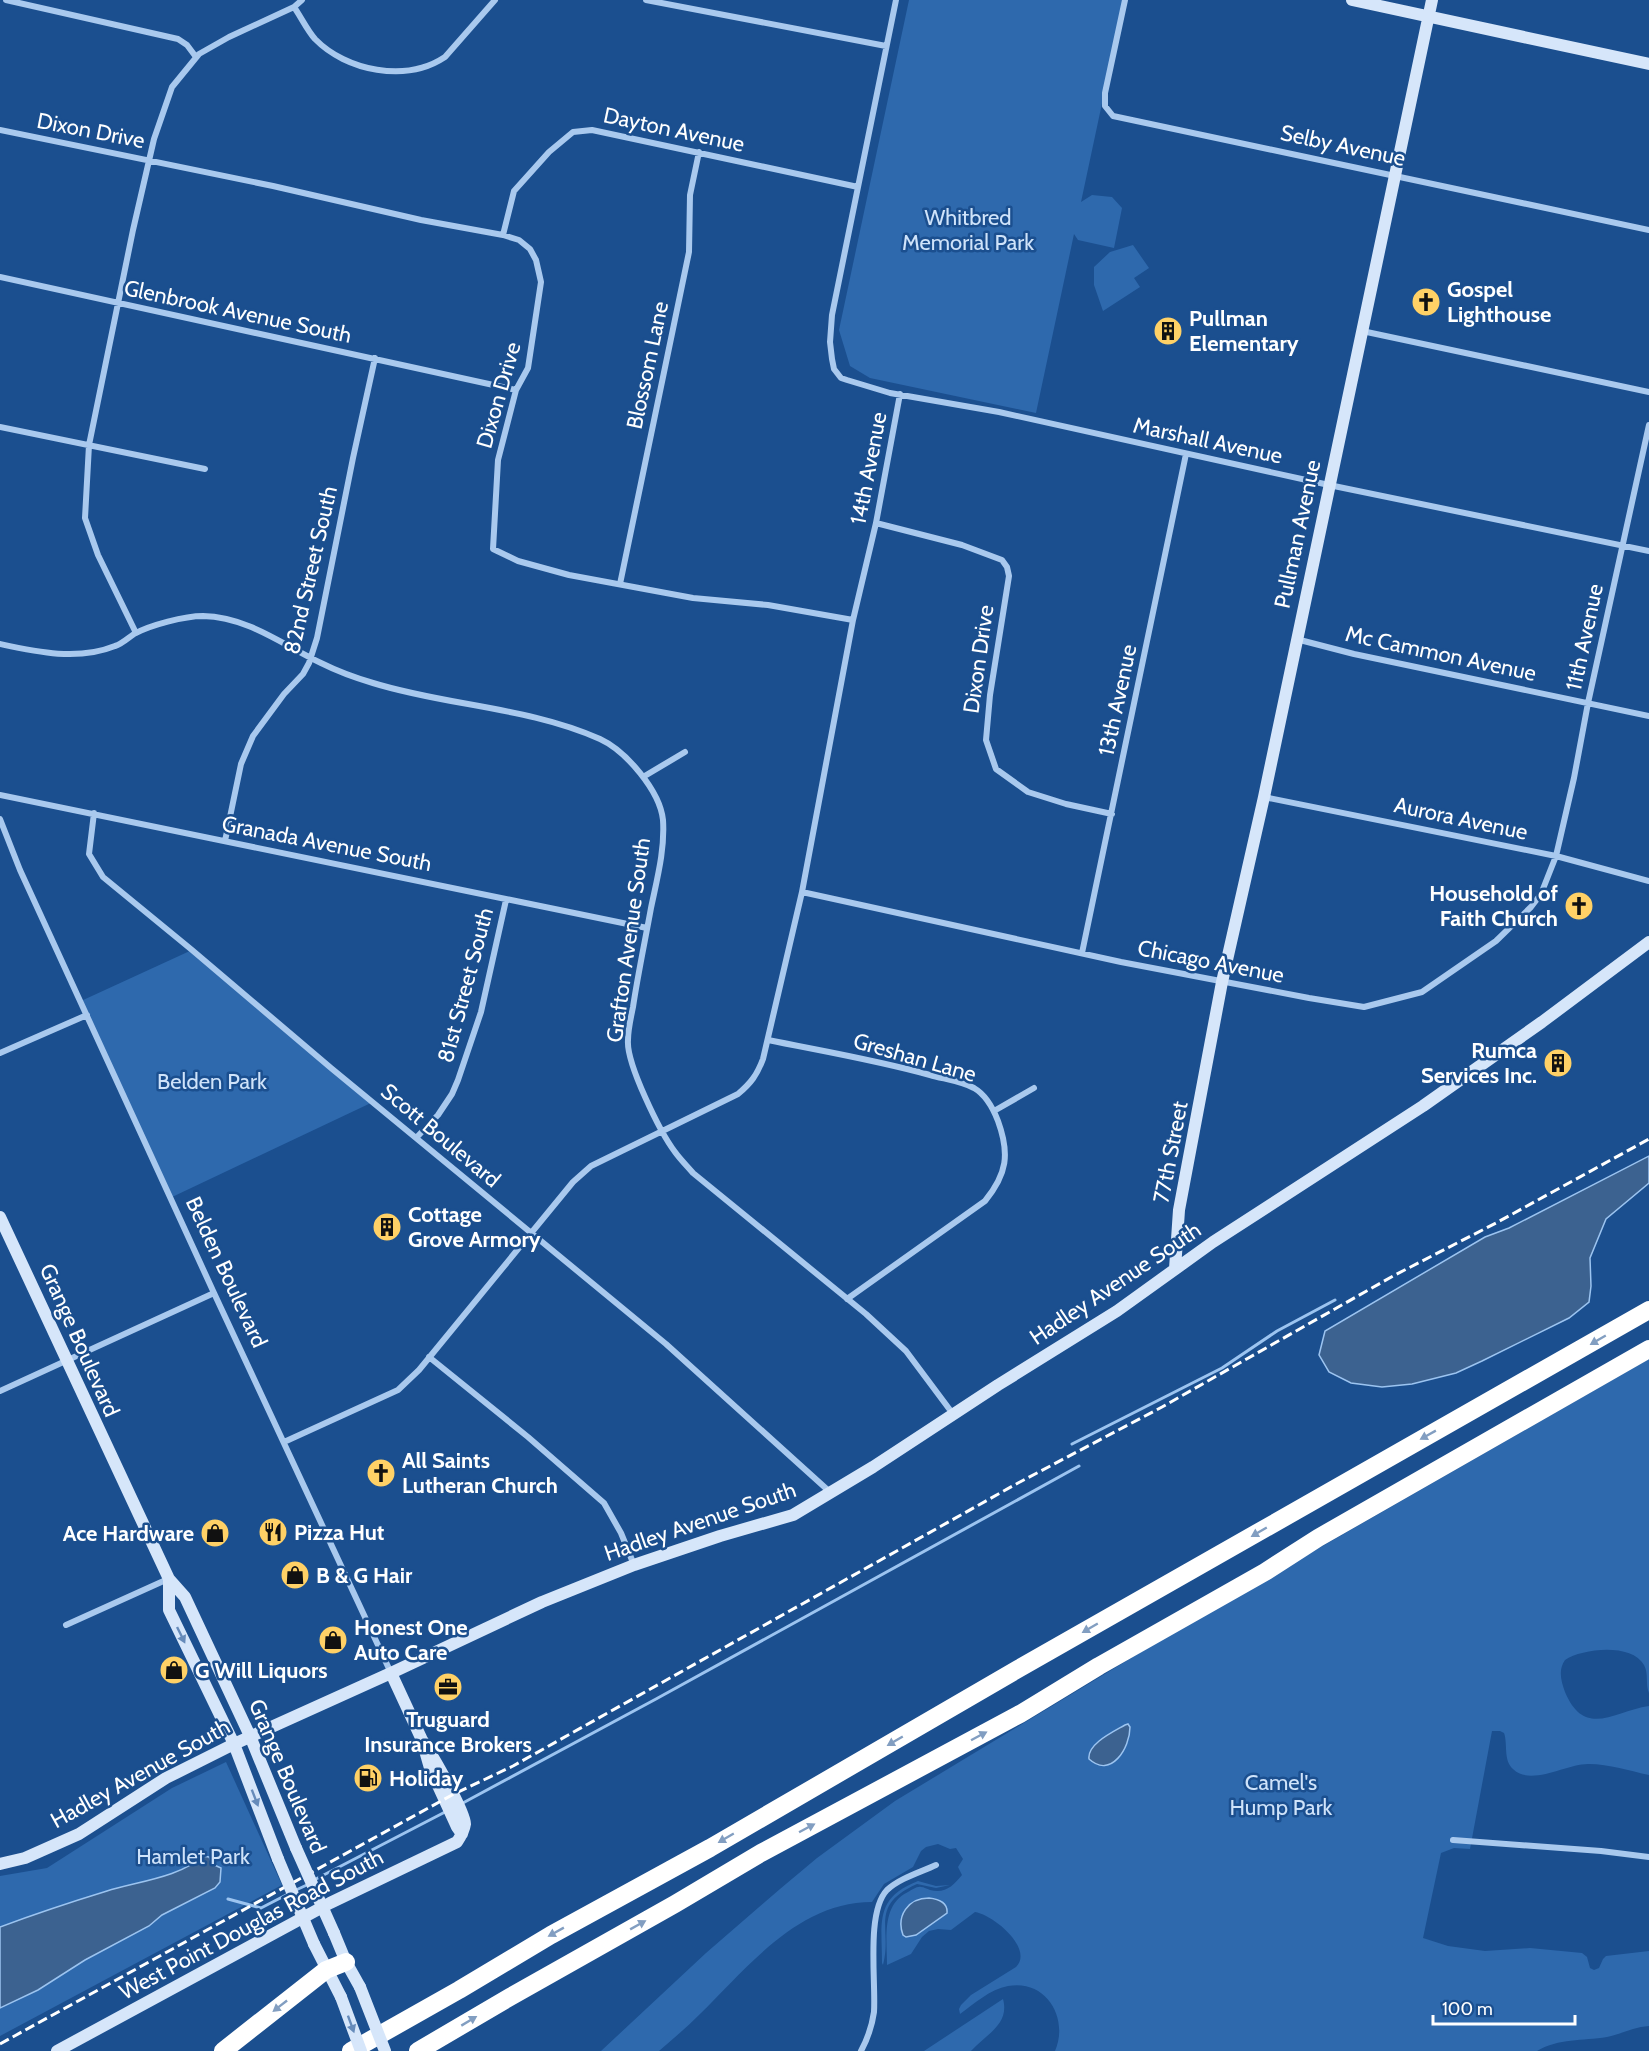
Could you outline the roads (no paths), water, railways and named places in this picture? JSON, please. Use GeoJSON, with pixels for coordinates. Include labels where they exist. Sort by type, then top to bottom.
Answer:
{"type":"FeatureCollection","features":[{"type":"Feature","properties":{"kind":"highway"},"geometry":{"type":"LineString","coordinates":[[351,2051],[1649,1310]]}},
{"type":"Feature","properties":{"kind":"highway"},"geometry":{"type":"LineString","coordinates":[[418,2051],[761,1853],[1020,1714],[1099,1666],[1265,1572],[1318,1538],[1649,1349]]}},
{"type":"Feature","properties":{"kind":"highway"},"geometry":{"type":"LineString","coordinates":[[223,2051],[326,1970],[346,1962]]}},
{"type":"Feature","properties":{"kind":"street"},"geometry":{"type":"LineString","coordinates":[[6,0],[178,39],[187,45],[196,57]]}},
{"type":"Feature","properties":{"kind":"street"},"geometry":{"type":"LineString","coordinates":[[136,633],[98,555],[86,518],[89,446],[149,160],[172,87],[196,57],[229,37],[294,8],[302,0]]}},
{"type":"Feature","properties":{"kind":"street"},"geometry":{"type":"LineString","coordinates":[[294,8],[315,38],[342,59],[362,67],[382,70],[414,70],[437,63],[445,57],[495,0]]}},
{"type":"Feature","properties":{"kind":"street"},"geometry":{"type":"LineString","coordinates":[[646,0],[886,45]]}},
{"type":"Feature","properties":{"kind":"street","name":"14th Avenue"},"geometry":{"type":"LineString","coordinates":[[284,1442],[398,1390],[429,1357],[573,1182],[591,1166],[738,1094],[751,1083],[763,1059],[802,892],[853,620],[876,523],[900,394],[841,378],[834,369],[830,342],[832,315],[896,0]]}},
{"type":"Feature","properties":{"kind":"street","name":"Selby Avenue"},"geometry":{"type":"LineString","coordinates":[[1125,0],[1105,93],[1105,106],[1113,116],[1649,230]]}},
{"type":"Feature","properties":{"kind":"street"},"geometry":{"type":"LineString","coordinates":[[1352,0],[1649,64]]}},
{"type":"Feature","properties":{"kind":"street","name":"Pullman Avenue"},"geometry":{"type":"LineString","coordinates":[[1205,1078],[1222,982],[1264,797],[1432,0]]}},
{"type":"Feature","properties":{"kind":"street","name":"Dixon Drive"},"geometry":{"type":"LineString","coordinates":[[0,130],[519,240],[530,249],[536,260],[541,282],[528,368],[516,390],[498,460],[493,549],[518,561],[569,575],[693,598],[768,605],[853,620]]}},
{"type":"Feature","properties":{"kind":"street","name":"Dayton Avenue"},"geometry":{"type":"LineString","coordinates":[[503,235],[514,191],[549,152],[573,132],[592,130],[858,187]]}},
{"type":"Feature","properties":{"kind":"street","name":"Blossom Lane"},"geometry":{"type":"LineString","coordinates":[[620,584],[689,252],[690,195],[699,152]]}},
{"type":"Feature","properties":{"kind":"street","name":"Glenbrook Avenue South"},"geometry":{"type":"LineString","coordinates":[[0,277],[516,390]]}},
{"type":"Feature","properties":{"kind":"street"},"geometry":{"type":"LineString","coordinates":[[1362,330],[1649,392]]}},
{"type":"Feature","properties":{"kind":"street","name":"82nd Street South"},"geometry":{"type":"LineString","coordinates":[[225,841],[241,764],[253,736],[284,694],[303,674],[311,657],[375,358]]}},
{"type":"Feature","properties":{"kind":"street","name":"Marshall Avenue"},"geometry":{"type":"LineString","coordinates":[[900,394],[999,412],[1329,485],[1649,551]]}},
{"type":"Feature","properties":{"kind":"street","name":"11th Avenue"},"geometry":{"type":"LineString","coordinates":[[1556,856],[1649,426]]}},
{"type":"Feature","properties":{"kind":"street"},"geometry":{"type":"LineString","coordinates":[[0,427],[205,469]]}},
{"type":"Feature","properties":{"kind":"street","name":"13th Avenue"},"geometry":{"type":"LineString","coordinates":[[1082,953],[1186,454]]}},
{"type":"Feature","properties":{"kind":"street","name":"Dixon Drive"},"geometry":{"type":"LineString","coordinates":[[876,523],[963,545],[1002,560],[1009,576],[990,695],[986,740],[996,769],[1028,792],[1065,804],[1112,814]]}},
{"type":"Feature","properties":{"kind":"street","name":"Grafton Avenue South"},"geometry":{"type":"LineString","coordinates":[[0,644],[37,652],[90,653],[117,646],[136,633],[164,623],[206,616],[250,626],[321,663],[374,683],[533,718],[600,739],[627,760],[657,797],[663,818],[662,849],[627,1041],[636,1076],[662,1130],[674,1151],[693,1173],[847,1299],[906,1351],[954,1414]]}},
{"type":"Feature","properties":{"kind":"street","name":"Mc Cammon Avenue"},"geometry":{"type":"LineString","coordinates":[[1296,639],[1354,654],[1649,716]]}},
{"type":"Feature","properties":{"kind":"street"},"geometry":{"type":"LineString","coordinates":[[643,777],[685,752]]}},
{"type":"Feature","properties":{"kind":"street","name":"Granada Avenue South"},"geometry":{"type":"LineString","coordinates":[[0,795],[647,928]]}},
{"type":"Feature","properties":{"kind":"street","name":"Aurora Avenue"},"geometry":{"type":"LineString","coordinates":[[1264,797],[1556,856],[1649,881]]}},
{"type":"Feature","properties":{"kind":"street","name":"Scott Boulevard"},"geometry":{"type":"LineString","coordinates":[[94,813],[89,854],[103,877],[666,1344],[831,1493]]}},
{"type":"Feature","properties":{"kind":"street","name":"Belden Boulevard"},"geometry":{"type":"LineString","coordinates":[[0,819],[20,870],[214,1293],[422,1740],[437,1764],[465,1823],[462,1834]]}},
{"type":"Feature","properties":{"kind":"street","name":"Chicago Avenue"},"geometry":{"type":"LineString","coordinates":[[802,892],[1222,982],[1364,1007],[1422,992],[1496,941],[1541,894],[1556,856]]}},
{"type":"Feature","properties":{"kind":"street","name":"81st Street South"},"geometry":{"type":"LineString","coordinates":[[417,1137],[438,1115],[458,1080],[481,1012],[506,900]]}},
{"type":"Feature","properties":{"kind":"street","name":"Hadley Avenue South"},"geometry":{"type":"LineString","coordinates":[[0,1864],[25,1858],[79,1834],[166,1778],[250,1736],[542,1602],[634,1565],[720,1536],[793,1515],[873,1467],[1117,1311],[1214,1242],[1402,1119],[1542,1022],[1649,942]]}},
{"type":"Feature","properties":{"kind":"street"},"geometry":{"type":"LineString","coordinates":[[0,1053],[87,1015]]}},
{"type":"Feature","properties":{"kind":"street","name":"Greshan Lane"},"geometry":{"type":"LineString","coordinates":[[768,1040],[892,1065],[972,1087],[984,1096],[994,1111],[1004,1138],[1006,1152],[998,1185],[985,1201],[847,1299]]}},
{"type":"Feature","properties":{"kind":"street","name":"77th Street"},"geometry":{"type":"LineString","coordinates":[[1175,1269],[1179,1210],[1205,1078]]}},
{"type":"Feature","properties":{"kind":"street"},"geometry":{"type":"LineString","coordinates":[[994,1111],[1034,1088]]}},
{"type":"Feature","properties":{"kind":"street","name":"Grange Boulevard"},"geometry":{"type":"LineString","coordinates":[[0,1217],[3,1233],[67,1360],[169,1579],[185,1597],[250,1736],[296,1848],[346,1962],[360,1987],[385,2051]]}},
{"type":"Feature","properties":{"kind":"street"},"geometry":{"type":"LineString","coordinates":[[0,1391],[214,1293]]}},
{"type":"Feature","properties":{"kind":"street"},"geometry":{"type":"LineString","coordinates":[[429,1357],[604,1503],[621,1533],[634,1565]]}},
{"type":"Feature","properties":{"kind":"street"},"geometry":{"type":"LineString","coordinates":[[66,1625],[169,1579]]}},
{"type":"Feature","properties":{"kind":"street","name":"Grange Boulevard"},"geometry":{"type":"LineString","coordinates":[[169,1579],[169,1610],[234,1744],[278,1859],[314,1944],[341,1997],[360,2051]]}},
{"type":"Feature","properties":{"kind":"street","name":"West Point Douglas Road South"},"geometry":{"type":"LineString","coordinates":[[57,2051],[330,1903],[457,1842],[462,1834]]}},
{"type":"Feature","properties":{"kind":"street"},"geometry":{"type":"LineString","coordinates":[[1454,1840],[1601,1851],[1649,1857]]}},
{"type":"Feature","properties":{"kind":"street"},"geometry":{"type":"LineString","coordinates":[[861,2051],[869,2035],[874,2013],[875,1922],[880,1902],[885,1893],[894,1885],[936,1866]]}},
{"type":"Feature","properties":{"kind":"waterway"},"geometry":{"type":"LineString","coordinates":[[1072,1444],[1222,1368],[1277,1331],[1335,1300]]}},
{"type":"Feature","properties":{"kind":"waterway"},"geometry":{"type":"LineString","coordinates":[[461,1804],[1079,1466]]}},
{"type":"Feature","properties":{"kind":"waterway"},"geometry":{"type":"LineString","coordinates":[[314,1880],[447,1811]]}},
{"type":"Feature","properties":{"kind":"waterway"},"geometry":{"type":"LineString","coordinates":[[296,1890],[309,1884]]}},
{"type":"Feature","properties":{"kind":"waterway"},"geometry":{"type":"LineString","coordinates":[[228,1899],[261,1908],[290,1893]]}},
{"type":"Feature","properties":{"kind":"railway"},"geometry":{"type":"LineString","coordinates":[[0,2044],[452,1795],[513,1766],[1018,1483],[1162,1407],[1393,1276],[1496,1223],[1649,1139]]}},
{"type":"Feature","properties":{"kind":"place","name":"Gospel Lighthouse"},"geometry":{"type":"Point","coordinates":[1426,302]}},
{"type":"Feature","properties":{"kind":"place","name":"Pullman Elementary"},"geometry":{"type":"Point","coordinates":[1168,331]}},
{"type":"Feature","properties":{"kind":"place","name":"Household of Faith Church"},"geometry":{"type":"Point","coordinates":[1579,906]}},
{"type":"Feature","properties":{"kind":"place","name":"Rumca Services Inc."},"geometry":{"type":"Point","coordinates":[1558,1063]}},
{"type":"Feature","properties":{"kind":"place","name":"Cottage Grove Armory"},"geometry":{"type":"Point","coordinates":[387,1227]}},
{"type":"Feature","properties":{"kind":"place","name":"All Saints Lutheran Church"},"geometry":{"type":"Point","coordinates":[381,1473]}},
{"type":"Feature","properties":{"kind":"place","name":"Pizza Hut"},"geometry":{"type":"Point","coordinates":[273,1532]}},
{"type":"Feature","properties":{"kind":"place","name":"Ace Hardware"},"geometry":{"type":"Point","coordinates":[215,1533]}},
{"type":"Feature","properties":{"kind":"place","name":"B & G Hair"},"geometry":{"type":"Point","coordinates":[295,1575]}},
{"type":"Feature","properties":{"kind":"place","name":"Honest One Auto Care"},"geometry":{"type":"Point","coordinates":[333,1640]}},
{"type":"Feature","properties":{"kind":"place","name":"G Will Liquors"},"geometry":{"type":"Point","coordinates":[174,1670]}},
{"type":"Feature","properties":{"kind":"place","name":"Truguard Insurance Brokers"},"geometry":{"type":"Point","coordinates":[448,1687]}},
{"type":"Feature","properties":{"kind":"place","name":"Holiday"},"geometry":{"type":"Point","coordinates":[368,1778]}},
{"type":"Feature","properties":{"kind":"park label","name":"Whitbred Memorial Park"},"geometry":{"type":"Point","coordinates":[968,230]}},
{"type":"Feature","properties":{"kind":"park label","name":"Belden Park"},"geometry":{"type":"Point","coordinates":[212,1081]}},
{"type":"Feature","properties":{"kind":"park label","name":"Camel's Hump Park"},"geometry":{"type":"Point","coordinates":[1281,1794]}},
{"type":"Feature","properties":{"kind":"park label","name":"Hamlet Park"},"geometry":{"type":"Point","coordinates":[193,1856]}}]}
